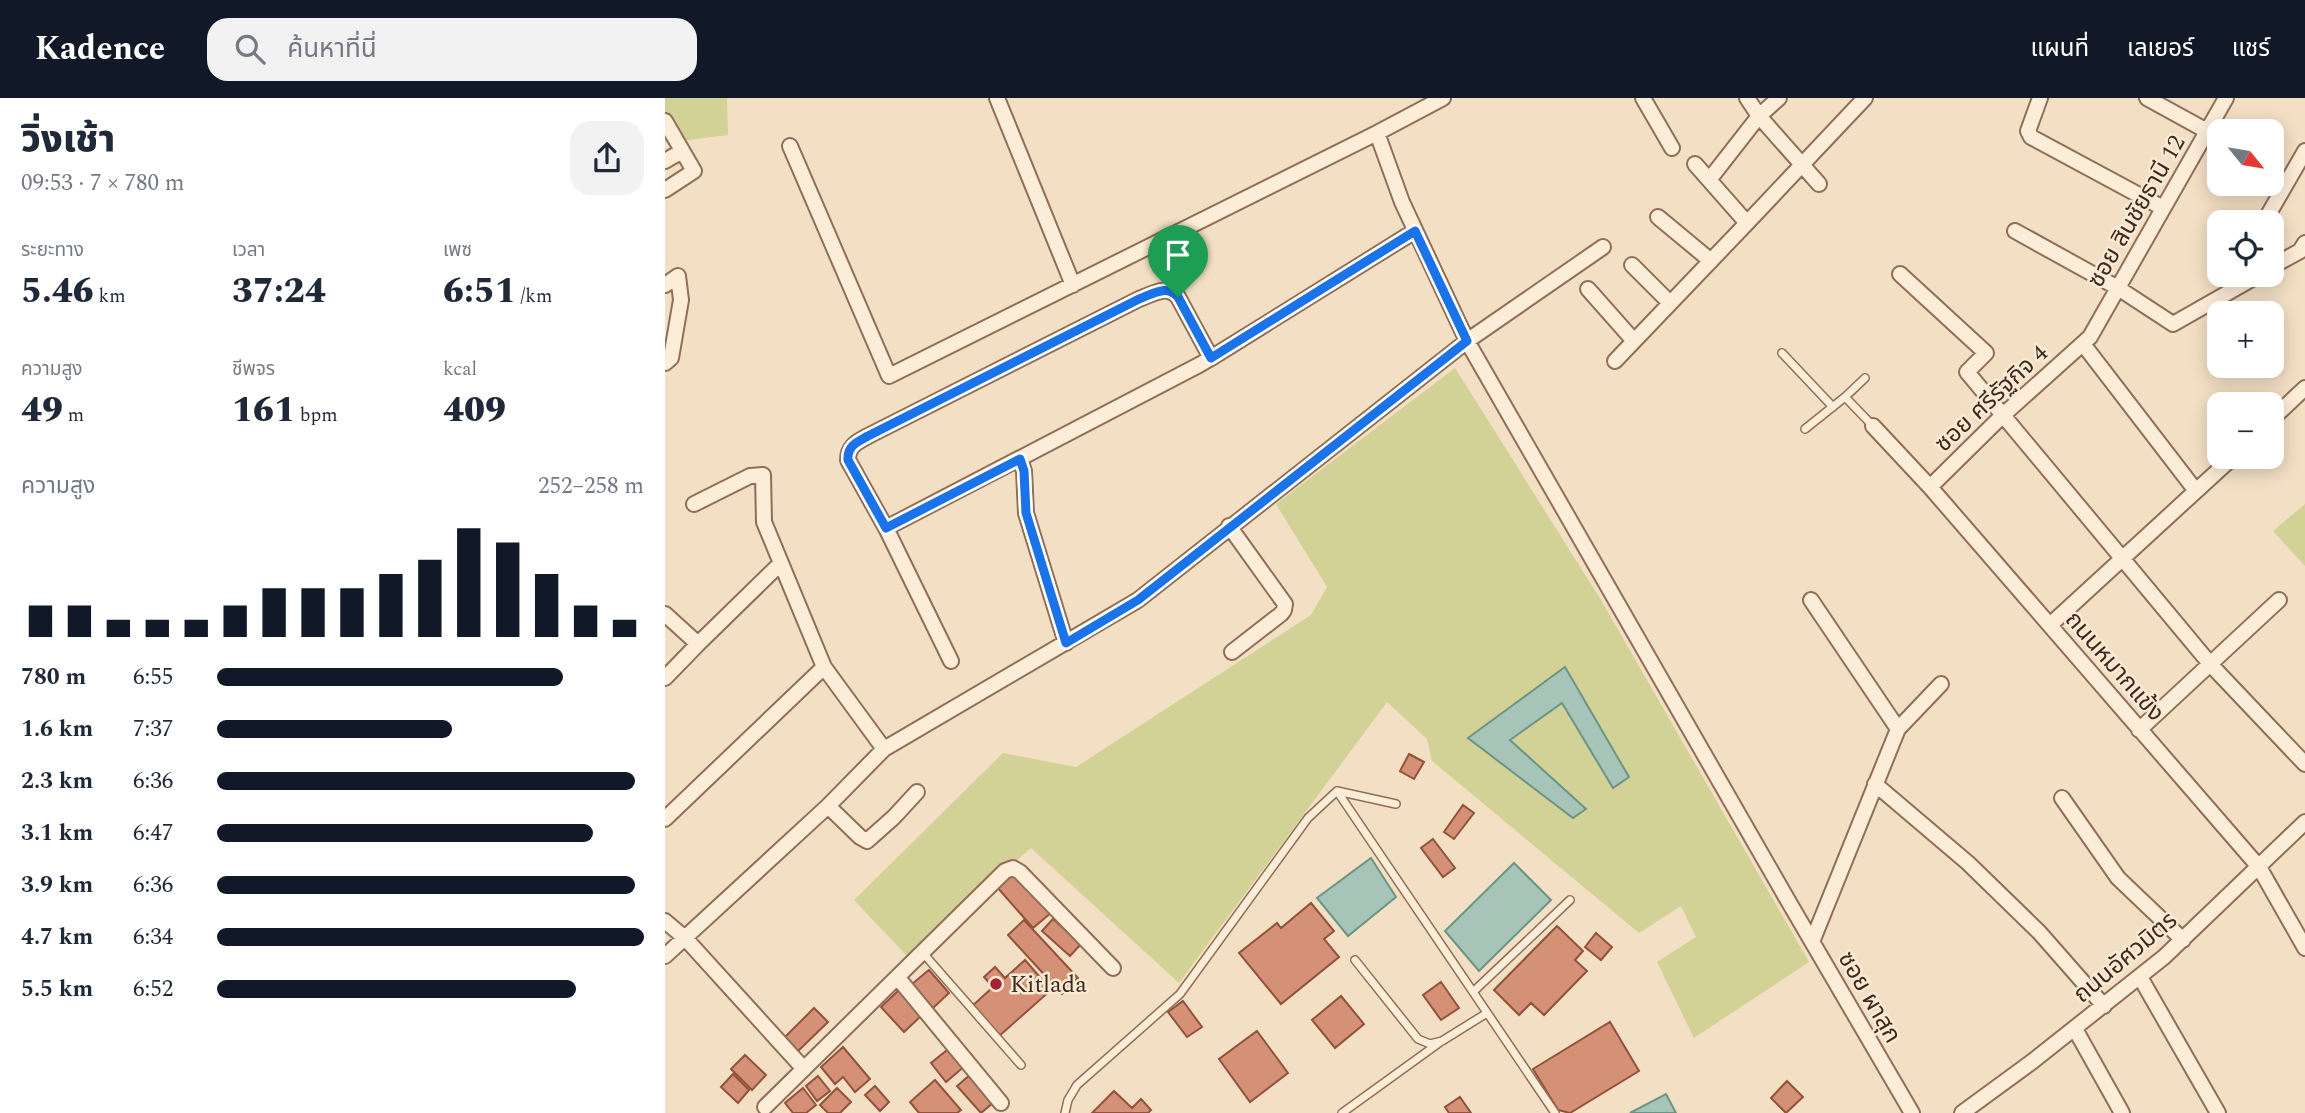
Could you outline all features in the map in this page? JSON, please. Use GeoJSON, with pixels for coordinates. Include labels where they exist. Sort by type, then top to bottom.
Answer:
{"type":"FeatureCollection","features":[{"type":"Feature","properties":{"kind":"street"},"geometry":{"type":"LineString","coordinates":[[997,98],[1073,285]]}},
{"type":"Feature","properties":{"kind":"street"},"geometry":{"type":"LineString","coordinates":[[790,146],[889,376],[1377,134],[1443,98]]}},
{"type":"Feature","properties":{"kind":"street"},"geometry":{"type":"LineString","coordinates":[[1643,98],[1672,148]]}},
{"type":"Feature","properties":{"kind":"street"},"geometry":{"type":"LineString","coordinates":[[1747,98],[1759,116],[1819,184]]}},
{"type":"Feature","properties":{"kind":"street"},"geometry":{"type":"LineString","coordinates":[[1709,180],[1759,116],[1779,98]]}},
{"type":"Feature","properties":{"kind":"street"},"geometry":{"type":"LineString","coordinates":[[1615,361],[1865,98]]}},
{"type":"Feature","properties":{"kind":"street"},"geometry":{"type":"LineString","coordinates":[[2040,98],[2028,131],[2031,137],[2163,208]]}},
{"type":"Feature","properties":{"kind":"street"},"geometry":{"type":"LineString","coordinates":[[2147,98],[2207,131]]}},
{"type":"Feature","properties":{"kind":"street","name":"ซอย สินชัยธานี 12"},"geometry":{"type":"LineString","coordinates":[[2214,119],[2226,98]]}},
{"type":"Feature","properties":{"kind":"street"},"geometry":{"type":"LineString","coordinates":[[665,121],[694,171],[665,190]]}},
{"type":"Feature","properties":{"kind":"street","name":"ซอย สินชัยธานี 12"},"geometry":{"type":"LineString","coordinates":[[2083,344],[2090,337],[2207,131]]}},
{"type":"Feature","properties":{"kind":"street","name":"ซอย ผาสุก"},"geometry":{"type":"LineString","coordinates":[[1377,134],[1402,202],[1467,341],[1912,1113]]}},
{"type":"Feature","properties":{"kind":"street"},"geometry":{"type":"LineString","coordinates":[[665,161],[682,151]]}},
{"type":"Feature","properties":{"kind":"street"},"geometry":{"type":"LineString","coordinates":[[2271,210],[2305,151]]}},
{"type":"Feature","properties":{"kind":"street"},"geometry":{"type":"LineString","coordinates":[[1695,164],[1747,223]]}},
{"type":"Feature","properties":{"kind":"street"},"geometry":{"type":"LineString","coordinates":[[1658,217],[1711,261]]}},
{"type":"Feature","properties":{"kind":"street"},"geometry":{"type":"LineString","coordinates":[[886,528],[1211,358],[1415,231]]}},
{"type":"Feature","properties":{"kind":"street"},"geometry":{"type":"LineString","coordinates":[[2015,231],[2118,288],[2173,324],[2238,287]]}},
{"type":"Feature","properties":{"kind":"street"},"geometry":{"type":"LineString","coordinates":[[2284,260],[2300,251],[2305,243]]}},
{"type":"Feature","properties":{"kind":"street"},"geometry":{"type":"LineString","coordinates":[[665,957],[828,806],[884,749],[1138,600],[1467,341],[1603,247]]}},
{"type":"Feature","properties":{"kind":"street"},"geometry":{"type":"LineString","coordinates":[[1632,265],[1670,303]]}},
{"type":"Feature","properties":{"kind":"street"},"geometry":{"type":"LineString","coordinates":[[1900,274],[1986,353],[1967,372],[2211,665],[2305,764]]}},
{"type":"Feature","properties":{"kind":"street"},"geometry":{"type":"LineString","coordinates":[[665,285],[678,276],[681,300],[671,358],[665,363]]}},
{"type":"Feature","properties":{"kind":"street"},"geometry":{"type":"LineString","coordinates":[[2222,296],[2227,287]]}},
{"type":"Feature","properties":{"kind":"street"},"geometry":{"type":"LineString","coordinates":[[951,661],[886,528],[848,460],[851,448],[868,436],[1139,299],[1164,289],[1170,290],[1178,297],[1211,358]]}},
{"type":"Feature","properties":{"kind":"street"},"geometry":{"type":"LineString","coordinates":[[1588,289],[1634,341]]}},
{"type":"Feature","properties":{"kind":"street"},"geometry":{"type":"LineString","coordinates":[[2083,344],[2196,491]]}},
{"type":"Feature","properties":{"kind":"street","name":"ซอย ศรีรัฐกิจ 4"},"geometry":{"type":"LineString","coordinates":[[1930,487],[2002,416],[2083,344]]}},
{"type":"Feature","properties":{"kind":"street"},"geometry":{"type":"LineString","coordinates":[[2284,408],[2305,388]]}},
{"type":"Feature","properties":{"kind":"street","name":"ถนนหมากแข้ง"},"geometry":{"type":"LineString","coordinates":[[1873,426],[1930,487],[2259,867],[2305,948]]}},
{"type":"Feature","properties":{"kind":"street"},"geometry":{"type":"LineString","coordinates":[[1020,459],[1024,471],[1026,513],[1066,643]]}},
{"type":"Feature","properties":{"kind":"street"},"geometry":{"type":"LineString","coordinates":[[2050,625],[2220,469]]}},
{"type":"Feature","properties":{"kind":"street"},"geometry":{"type":"LineString","coordinates":[[694,503],[750,476],[763,475],[764,522],[824,667],[884,749]]}},
{"type":"Feature","properties":{"kind":"street"},"geometry":{"type":"LineString","coordinates":[[1229,526],[1285,604],[1281,614],[1232,652]]}},
{"type":"Feature","properties":{"kind":"street"},"geometry":{"type":"LineString","coordinates":[[665,678],[781,563]]}},
{"type":"Feature","properties":{"kind":"street"},"geometry":{"type":"LineString","coordinates":[[1811,600],[1898,729]]}},
{"type":"Feature","properties":{"kind":"street"},"geometry":{"type":"LineString","coordinates":[[2139,730],[2279,600]]}},
{"type":"Feature","properties":{"kind":"street"},"geometry":{"type":"LineString","coordinates":[[665,614],[698,644]]}},
{"type":"Feature","properties":{"kind":"street"},"geometry":{"type":"LineString","coordinates":[[665,819],[824,667]]}},
{"type":"Feature","properties":{"kind":"street"},"geometry":{"type":"LineString","coordinates":[[1812,942],[1898,729],[1941,684]]}},
{"type":"Feature","properties":{"kind":"street"},"geometry":{"type":"LineString","coordinates":[[1875,784],[1968,863],[2039,932],[2104,1006]]}},
{"type":"Feature","properties":{"kind":"street"},"geometry":{"type":"LineString","coordinates":[[828,806],[867,841],[917,792]]}},
{"type":"Feature","properties":{"kind":"street"},"geometry":{"type":"LineString","coordinates":[[2062,798],[2118,878],[2183,940]]}},
{"type":"Feature","properties":{"kind":"street","name":"ถนนอัศวมิตร"},"geometry":{"type":"LineString","coordinates":[[1962,1113],[2140,977],[2183,940],[2305,822]]}},
{"type":"Feature","properties":{"kind":"street"},"geometry":{"type":"LineString","coordinates":[[765,1111],[804,1069],[1005,871],[1013,868],[1020,872],[1113,968]]}},
{"type":"Feature","properties":{"kind":"street"},"geometry":{"type":"LineString","coordinates":[[665,921],[685,938],[804,1069]]}},
{"type":"Feature","properties":{"kind":"street"},"geometry":{"type":"LineString","coordinates":[[2140,977],[2218,1113]]}},
{"type":"Feature","properties":{"kind":"street"},"geometry":{"type":"LineString","coordinates":[[898,978],[1001,1103]]}},
{"type":"Feature","properties":{"kind":"street"},"geometry":{"type":"LineString","coordinates":[[2075,1029],[2122,1113]]}},
{"type":"Feature","properties":{"kind":"lane"},"geometry":{"type":"LineString","coordinates":[[1781,353],[1833,407]]}},
{"type":"Feature","properties":{"kind":"lane"},"geometry":{"type":"LineString","coordinates":[[1804,429],[1865,378]]}},
{"type":"Feature","properties":{"kind":"lane"},"geometry":{"type":"LineString","coordinates":[[1845,397],[1873,426]]}},
{"type":"Feature","properties":{"kind":"lane"},"geometry":{"type":"LineString","coordinates":[[1336,791],[1396,804]]}},
{"type":"Feature","properties":{"kind":"lane"},"geometry":{"type":"LineString","coordinates":[[1336,791],[1555,1113]]}},
{"type":"Feature","properties":{"kind":"lane"},"geometry":{"type":"LineString","coordinates":[[1065,1113],[1067,1100],[1077,1085],[1180,994],[1308,818],[1336,791]]}},
{"type":"Feature","properties":{"kind":"lane"},"geometry":{"type":"LineString","coordinates":[[1473,992],[1570,900]]}},
{"type":"Feature","properties":{"kind":"lane"},"geometry":{"type":"LineString","coordinates":[[923,953],[1021,1065]]}},
{"type":"Feature","properties":{"kind":"lane"},"geometry":{"type":"LineString","coordinates":[[1355,960],[1418,1039],[1430,1044],[1442,1041]]}},
{"type":"Feature","properties":{"kind":"lane"},"geometry":{"type":"LineString","coordinates":[[1342,1113],[1486,1013]]}},
{"type":"Feature","properties":{"kind":"green space"},"geometry":{"type":"Polygon","coordinates":[[[665,98],[727,98],[728,135],[665,143],[665,98]]]}},
{"type":"Feature","properties":{"kind":"green space"},"geometry":{"type":"Polygon","coordinates":[[[1455,368],[1601,600],[1809,962],[1694,1038],[1657,962],[1696,937],[1681,906],[1639,933],[1432,761],[1427,739],[1387,702],[1179,983],[1031,848],[907,956],[854,900],[1003,753],[1076,767],[1311,615],[1327,587],[1276,504],[1455,368]]]}},
{"type":"Feature","properties":{"kind":"green space"},"geometry":{"type":"Polygon","coordinates":[[[2305,504],[2305,566],[2273,531],[2305,504]]]}},
{"type":"Feature","properties":{"kind":"shaded area"},"geometry":{"type":"Polygon","coordinates":[[[1565,667],[1629,777],[1613,788],[1562,703],[1510,740],[1586,809],[1573,818],[1468,738],[1565,667]]]}},
{"type":"Feature","properties":{"kind":"shaded area"},"geometry":{"type":"Polygon","coordinates":[[[1371,858],[1396,897],[1348,936],[1317,898],[1371,858]]]}},
{"type":"Feature","properties":{"kind":"shaded area"},"geometry":{"type":"Polygon","coordinates":[[[1514,863],[1551,900],[1479,971],[1445,931],[1514,863]]]}},
{"type":"Feature","properties":{"kind":"shaded area"},"geometry":{"type":"Polygon","coordinates":[[[1666,1094],[1676,1113],[1630,1113],[1666,1094]]]}},
{"type":"Feature","properties":{"kind":"building"},"geometry":{"type":"Polygon","coordinates":[[[1409,754],[1424,762],[1414,779],[1400,771],[1409,754]]]}},
{"type":"Feature","properties":{"kind":"building"},"geometry":{"type":"Polygon","coordinates":[[[1463,805],[1474,813],[1454,839],[1444,832],[1463,805]]]}},
{"type":"Feature","properties":{"kind":"building"},"geometry":{"type":"Polygon","coordinates":[[[1433,839],[1455,868],[1443,877],[1421,848],[1433,839]]]}},
{"type":"Feature","properties":{"kind":"building"},"geometry":{"type":"Polygon","coordinates":[[[1016,871],[1052,912],[1033,928],[997,887],[1016,871]]]}},
{"type":"Feature","properties":{"kind":"building"},"geometry":{"type":"Polygon","coordinates":[[[1311,903],[1334,931],[1324,939],[1339,957],[1281,1004],[1239,953],[1277,923],[1281,928],[1311,903]]]}},
{"type":"Feature","properties":{"kind":"building"},"geometry":{"type":"Polygon","coordinates":[[[1053,919],[1081,944],[1070,956],[1042,931],[1053,919]]]}},
{"type":"Feature","properties":{"kind":"building"},"geometry":{"type":"Polygon","coordinates":[[[1024,920],[1078,978],[1062,994],[1008,935],[1024,920]]]}},
{"type":"Feature","properties":{"kind":"building"},"geometry":{"type":"Polygon","coordinates":[[[1557,926],[1583,951],[1575,960],[1587,971],[1544,1015],[1531,1003],[1519,1015],[1494,990],[1557,926]]]}},
{"type":"Feature","properties":{"kind":"building"},"geometry":{"type":"Polygon","coordinates":[[[1596,933],[1612,947],[1601,960],[1585,947],[1596,933]]]}},
{"type":"Feature","properties":{"kind":"building"},"geometry":{"type":"Polygon","coordinates":[[[1025,960],[1051,990],[998,1037],[971,1007],[993,987],[984,977],[995,967],[1005,978],[1025,960]]]}},
{"type":"Feature","properties":{"kind":"building"},"geometry":{"type":"Polygon","coordinates":[[[929,970],[949,993],[933,1008],[912,984],[929,970]]]}},
{"type":"Feature","properties":{"kind":"building"},"geometry":{"type":"Polygon","coordinates":[[[1441,982],[1459,1008],[1441,1020],[1423,995],[1441,982]]]}},
{"type":"Feature","properties":{"kind":"building"},"geometry":{"type":"Polygon","coordinates":[[[899,990],[922,1015],[904,1032],[881,1007],[899,990]]]}},
{"type":"Feature","properties":{"kind":"building"},"geometry":{"type":"Polygon","coordinates":[[[1341,996],[1364,1024],[1335,1048],[1312,1020],[1341,996]]]}},
{"type":"Feature","properties":{"kind":"building"},"geometry":{"type":"Polygon","coordinates":[[[1183,1001],[1202,1027],[1187,1037],[1168,1012],[1183,1001]]]}},
{"type":"Feature","properties":{"kind":"building"},"geometry":{"type":"Polygon","coordinates":[[[814,1008],[828,1022],[796,1053],[783,1039],[814,1008]]]}},
{"type":"Feature","properties":{"kind":"building"},"geometry":{"type":"Polygon","coordinates":[[[1610,1022],[1639,1071],[1570,1113],[1558,1110],[1533,1069],[1610,1022]]]}},
{"type":"Feature","properties":{"kind":"building"},"geometry":{"type":"Polygon","coordinates":[[[1257,1031],[1288,1073],[1250,1102],[1219,1059],[1257,1031]]]}},
{"type":"Feature","properties":{"kind":"building"},"geometry":{"type":"Polygon","coordinates":[[[843,1047],[870,1079],[855,1092],[843,1077],[835,1084],[821,1067],[843,1047]]]}},
{"type":"Feature","properties":{"kind":"building"},"geometry":{"type":"Polygon","coordinates":[[[951,1047],[966,1065],[946,1082],[931,1063],[951,1047]]]}},
{"type":"Feature","properties":{"kind":"building"},"geometry":{"type":"Polygon","coordinates":[[[745,1055],[766,1075],[752,1090],[731,1069],[745,1055]]]}},
{"type":"Feature","properties":{"kind":"building"},"geometry":{"type":"Polygon","coordinates":[[[733,1074],[749,1090],[738,1103],[721,1087],[733,1074]]]}},
{"type":"Feature","properties":{"kind":"building"},"geometry":{"type":"Polygon","coordinates":[[[971,1074],[994,1102],[981,1113],[957,1086],[971,1074]]]}},
{"type":"Feature","properties":{"kind":"building"},"geometry":{"type":"Polygon","coordinates":[[[818,1076],[830,1091],[817,1101],[806,1086],[818,1076]]]}},
{"type":"Feature","properties":{"kind":"building"},"geometry":{"type":"Polygon","coordinates":[[[935,1080],[961,1110],[957,1113],[919,1113],[910,1102],[935,1080]]]}},
{"type":"Feature","properties":{"kind":"building"},"geometry":{"type":"Polygon","coordinates":[[[1787,1081],[1803,1097],[1786,1113],[1771,1098],[1787,1081]]]}},
{"type":"Feature","properties":{"kind":"building"},"geometry":{"type":"Polygon","coordinates":[[[875,1086],[889,1102],[880,1111],[865,1095],[875,1086]]]}},
{"type":"Feature","properties":{"kind":"building"},"geometry":{"type":"Polygon","coordinates":[[[803,1088],[816,1105],[806,1113],[793,1113],[785,1103],[803,1088]]]}},
{"type":"Feature","properties":{"kind":"building"},"geometry":{"type":"Polygon","coordinates":[[[837,1088],[851,1102],[840,1113],[828,1113],[820,1105],[837,1088]]]}},
{"type":"Feature","properties":{"kind":"building"},"geometry":{"type":"Polygon","coordinates":[[[1114,1091],[1132,1108],[1141,1099],[1151,1110],[1148,1113],[1092,1113],[1114,1091]]]}},
{"type":"Feature","properties":{"kind":"building"},"geometry":{"type":"Polygon","coordinates":[[[1460,1097],[1471,1113],[1449,1113],[1445,1107],[1460,1097]]]}},
{"type":"Feature","properties":{"kind":"place","name":"Kitlada"},"geometry":{"type":"Point","coordinates":[996,984]}},
{"type":"Feature","properties":{"kind":"route"},"geometry":{"type":"LineString","coordinates":[[1415,231],[1467,341],[1138,600],[1066,643],[1026,513],[1024,471],[1020,459],[886,528],[848,460],[848,452],[857,442],[1139,299],[1164,289],[1170,290],[1178,297],[1211,358],[1415,231]]}}]}
